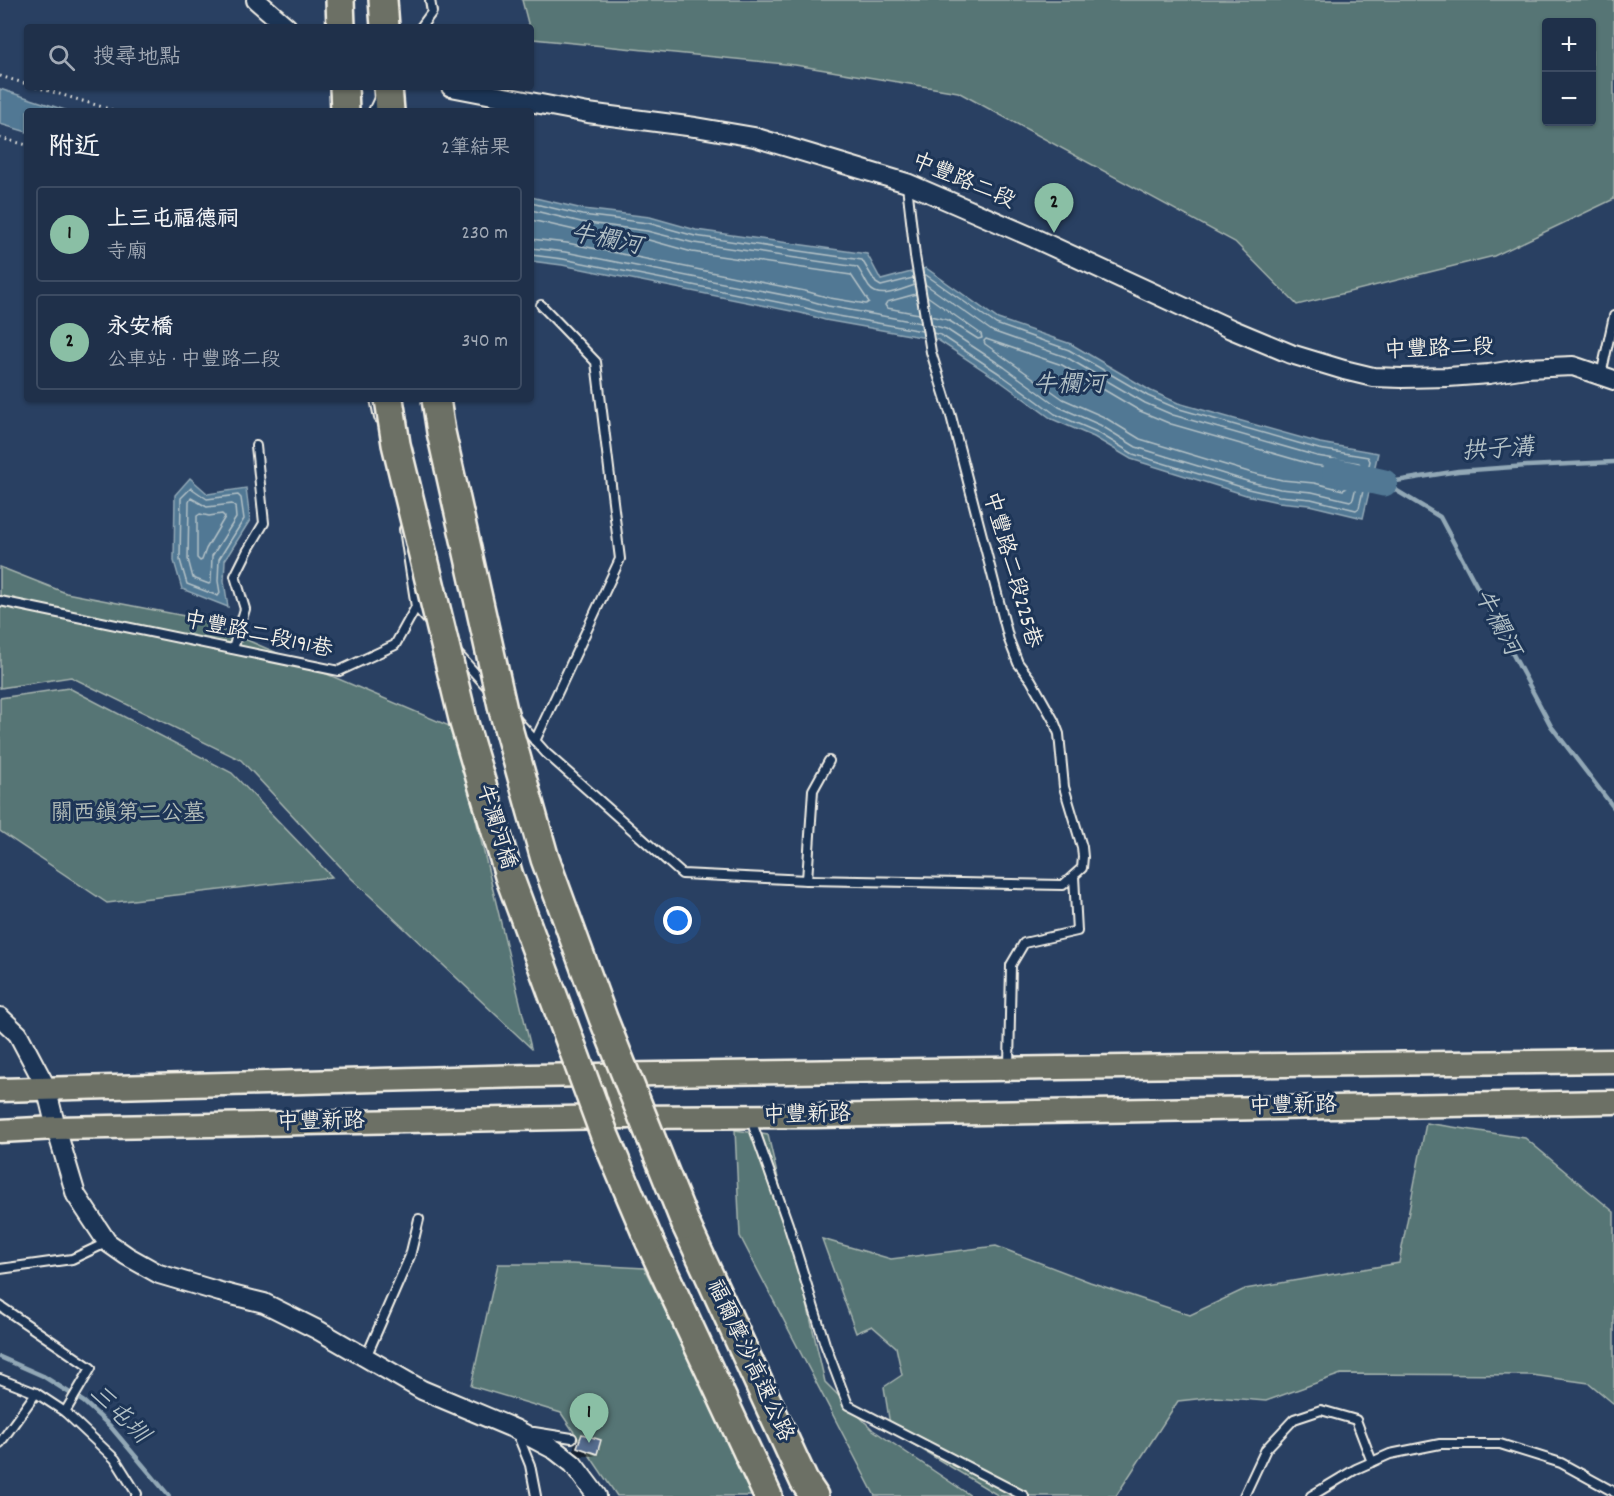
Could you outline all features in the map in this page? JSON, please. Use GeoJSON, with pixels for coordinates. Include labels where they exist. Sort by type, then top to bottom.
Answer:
{"type":"FeatureCollection","features":[{"type":"Feature","properties":{"kind":"highway"},"geometry":{"type":"LineString","coordinates":[[340,0],[341,24]]}},
{"type":"Feature","properties":{"kind":"highway"},"geometry":{"type":"LineString","coordinates":[[383,0],[385,24]]}},
{"type":"Feature","properties":{"kind":"highway"},"geometry":{"type":"LineString","coordinates":[[344,90],[345,108]]}},
{"type":"Feature","properties":{"kind":"highway"},"geometry":{"type":"LineString","coordinates":[[386,90],[390,108]]}},
{"type":"Feature","properties":{"kind":"highway","name":"牛瀾河橋"},"geometry":{"type":"LineString","coordinates":[[436,402],[441,432],[503,710],[546,859],[603,1018],[686,1225]]}},
{"type":"Feature","properties":{"kind":"highway","name":"牛瀾河橋"},"geometry":{"type":"LineString","coordinates":[[384,410],[396,444],[464,723],[509,876],[605,1136],[649,1240]]}},
{"type":"Feature","properties":{"kind":"highway","name":"福爾摩沙高速公路"},"geometry":{"type":"LineString","coordinates":[[686,1225],[813,1496]]}},
{"type":"Feature","properties":{"kind":"highway","name":"福爾摩沙高速公路"},"geometry":{"type":"LineString","coordinates":[[649,1240],[768,1496]]}},
{"type":"Feature","properties":{"kind":"main road","name":"中豐新路"},"geometry":{"type":"LineString","coordinates":[[0,1090],[46,1087],[613,1075],[1614,1061]]}},
{"type":"Feature","properties":{"kind":"main road"},"geometry":{"type":"LineString","coordinates":[[613,1075],[626,1117]]}},
{"type":"Feature","properties":{"kind":"main road","name":"中豐新路"},"geometry":{"type":"LineString","coordinates":[[0,1131],[626,1117],[750,1117],[1614,1102]]}},
{"type":"Feature","properties":{"kind":"street"},"geometry":{"type":"LineString","coordinates":[[256,0],[284,24]]}},
{"type":"Feature","properties":{"kind":"street","name":"中豐路二段"},"geometry":{"type":"LineString","coordinates":[[467,90],[588,113],[753,137],[907,183],[1034,238],[1231,329],[1291,354],[1344,370],[1374,377],[1402,378],[1448,377],[1526,368],[1573,366],[1608,377]]}},
{"type":"Feature","properties":{"kind":"street"},"geometry":{"type":"LineString","coordinates":[[0,1017],[18,1034],[46,1087],[76,1195],[107,1242],[159,1274],[264,1303],[318,1330],[422,1390],[515,1428],[555,1450],[573,1464],[597,1496]]}},
{"type":"Feature","properties":{"kind":"lane"},"geometry":{"type":"LineString","coordinates":[[424,24],[432,12],[430,0]]}},
{"type":"Feature","properties":{"kind":"lane"},"geometry":{"type":"LineString","coordinates":[[375,108],[384,90]]}},
{"type":"Feature","properties":{"kind":"lane","name":"中豐路二段225巷"},"geometry":{"type":"LineString","coordinates":[[907,183],[915,256],[931,352],[951,416],[1009,640],[1018,663],[1031,680],[1054,721],[1059,735],[1064,787],[1082,847],[1082,868],[1074,876]]}},
{"type":"Feature","properties":{"kind":"lane"},"geometry":{"type":"LineString","coordinates":[[535,741],[620,559],[596,362],[541,305]]}},
{"type":"Feature","properties":{"kind":"lane"},"geometry":{"type":"LineString","coordinates":[[1608,377],[1614,316]]}},
{"type":"Feature","properties":{"kind":"lane"},"geometry":{"type":"LineString","coordinates":[[233,649],[245,609],[235,576],[264,523],[256,446]]}},
{"type":"Feature","properties":{"kind":"lane"},"geometry":{"type":"LineString","coordinates":[[402,521],[416,607],[546,753],[682,874],[807,880],[1063,885],[1074,876]]}},
{"type":"Feature","properties":{"kind":"lane","name":"中豐路二段191巷"},"geometry":{"type":"LineString","coordinates":[[0,601],[339,671],[395,645],[416,607]]}},
{"type":"Feature","properties":{"kind":"lane"},"geometry":{"type":"LineString","coordinates":[[807,880],[813,790],[829,761]]}},
{"type":"Feature","properties":{"kind":"lane"},"geometry":{"type":"LineString","coordinates":[[1009,1069],[1011,965],[1024,943],[1077,931],[1074,876]]}},
{"type":"Feature","properties":{"kind":"lane"},"geometry":{"type":"LineString","coordinates":[[750,1117],[788,1224],[825,1344],[848,1405],[1024,1496]]}},
{"type":"Feature","properties":{"kind":"lane"},"geometry":{"type":"LineString","coordinates":[[366,1358],[410,1256],[419,1219]]}},
{"type":"Feature","properties":{"kind":"lane"},"geometry":{"type":"LineString","coordinates":[[0,1269],[72,1259],[107,1242]]}},
{"type":"Feature","properties":{"kind":"lane"},"geometry":{"type":"LineString","coordinates":[[0,1306],[90,1368],[65,1412]]}},
{"type":"Feature","properties":{"kind":"lane"},"geometry":{"type":"LineString","coordinates":[[0,1379],[36,1393],[65,1412],[115,1459],[137,1494],[136,1496]]}},
{"type":"Feature","properties":{"kind":"lane"},"geometry":{"type":"LineString","coordinates":[[0,1443],[36,1393]]}},
{"type":"Feature","properties":{"kind":"lane"},"geometry":{"type":"LineString","coordinates":[[1244,1496],[1266,1449],[1294,1419],[1321,1410],[1356,1420],[1372,1462]]}},
{"type":"Feature","properties":{"kind":"lane"},"geometry":{"type":"LineString","coordinates":[[515,1428],[572,1438]]}},
{"type":"Feature","properties":{"kind":"lane"},"geometry":{"type":"LineString","coordinates":[[515,1428],[530,1465],[536,1496]]}},
{"type":"Feature","properties":{"kind":"lane"},"geometry":{"type":"LineString","coordinates":[[1311,1496],[1356,1469],[1390,1454],[1440,1444],[1500,1444],[1561,1463],[1614,1492]]}},
{"type":"Feature","properties":{"kind":"path"},"geometry":{"type":"LineString","coordinates":[[0,76],[24,83]]}},
{"type":"Feature","properties":{"kind":"path"},"geometry":{"type":"LineString","coordinates":[[46,90],[106,108]]}},
{"type":"Feature","properties":{"kind":"path"},"geometry":{"type":"LineString","coordinates":[[0,138],[24,144]]}},
{"type":"Feature","properties":{"kind":"green space"},"geometry":{"type":"Polygon","coordinates":[[[522,0],[1614,0],[1614,199],[1494,256],[1297,305],[1235,242],[958,92],[795,65],[534,39],[534,24],[528,24],[522,0]]]}},
{"type":"Feature","properties":{"kind":"green space"},"geometry":{"type":"Polygon","coordinates":[[[0,567],[66,593],[195,618],[454,728],[531,1048],[351,878],[241,760],[71,677],[0,688],[0,567]]]}},
{"type":"Feature","properties":{"kind":"green space","name":"關西鎮第二公墓"},"geometry":{"type":"Polygon","coordinates":[[[69,688],[232,773],[332,877],[107,903],[0,831],[0,698],[69,688]]]}},
{"type":"Feature","properties":{"kind":"green space"},"geometry":{"type":"Polygon","coordinates":[[[1426,1123],[1525,1138],[1614,1212],[1614,1404],[1589,1383],[1532,1375],[1341,1374],[1266,1401],[1215,1397],[1178,1401],[1116,1496],[999,1496],[891,1431],[884,1387],[902,1375],[896,1347],[872,1326],[856,1333],[822,1239],[891,1259],[996,1246],[1090,1282],[1190,1315],[1245,1289],[1399,1263],[1426,1123]]]}},
{"type":"Feature","properties":{"kind":"green space"},"geometry":{"type":"Polygon","coordinates":[[[735,1130],[768,1135],[825,1382],[873,1430],[971,1496],[875,1496],[740,1236],[735,1130]]]}},
{"type":"Feature","properties":{"kind":"green space"},"geometry":{"type":"Polygon","coordinates":[[[498,1264],[572,1264],[644,1268],[758,1496],[617,1496],[561,1413],[471,1386],[498,1264]]]}},
{"type":"Feature","properties":{"kind":"water"},"geometry":{"type":"Polygon","coordinates":[[[0,89],[59,108],[24,108],[24,131],[0,124],[0,89]]]}},
{"type":"Feature","properties":{"kind":"water","name":"牛欄河"},"geometry":{"type":"Polygon","coordinates":[[[534,198],[583,209],[650,217],[696,230],[867,254],[881,280],[926,268],[998,319],[1071,344],[1151,391],[1178,403],[1320,443],[1378,453],[1363,518],[1309,505],[1278,502],[1246,495],[1131,459],[1094,437],[1052,419],[938,340],[825,320],[801,313],[534,261],[534,198]]]}},
{"type":"Feature","properties":{"kind":"water"},"geometry":{"type":"Polygon","coordinates":[[[190,478],[208,494],[246,488],[250,520],[225,560],[224,581],[228,607],[182,589],[174,561],[175,495],[190,478]]]}},
{"type":"Feature","properties":{"kind":"building"},"geometry":{"type":"Polygon","coordinates":[[[582,1434],[601,1440],[597,1454],[577,1447],[582,1434]]]}},
{"type":"Feature","properties":{"kind":"waterway","name":"拱子溝"},"geometry":{"type":"LineString","coordinates":[[1384,483],[1458,471],[1614,462]]}},
{"type":"Feature","properties":{"kind":"waterway","name":"牛欄河"},"geometry":{"type":"LineString","coordinates":[[1336,472],[1384,483]]}},
{"type":"Feature","properties":{"kind":"waterway","name":"牛欄河"},"geometry":{"type":"LineString","coordinates":[[1384,483],[1440,517],[1551,726],[1614,808]]}},
{"type":"Feature","properties":{"kind":"waterway","name":"三屯圳"},"geometry":{"type":"LineString","coordinates":[[0,1357],[43,1376],[84,1402],[110,1426],[169,1496]]}},
{"type":"Feature","properties":{"kind":"place","name":"永安橋"},"geometry":{"type":"Point","coordinates":[1054,233]}},
{"type":"Feature","properties":{"kind":"place","name":"上三屯福德祠"},"geometry":{"type":"Point","coordinates":[589,1443]}}]}
